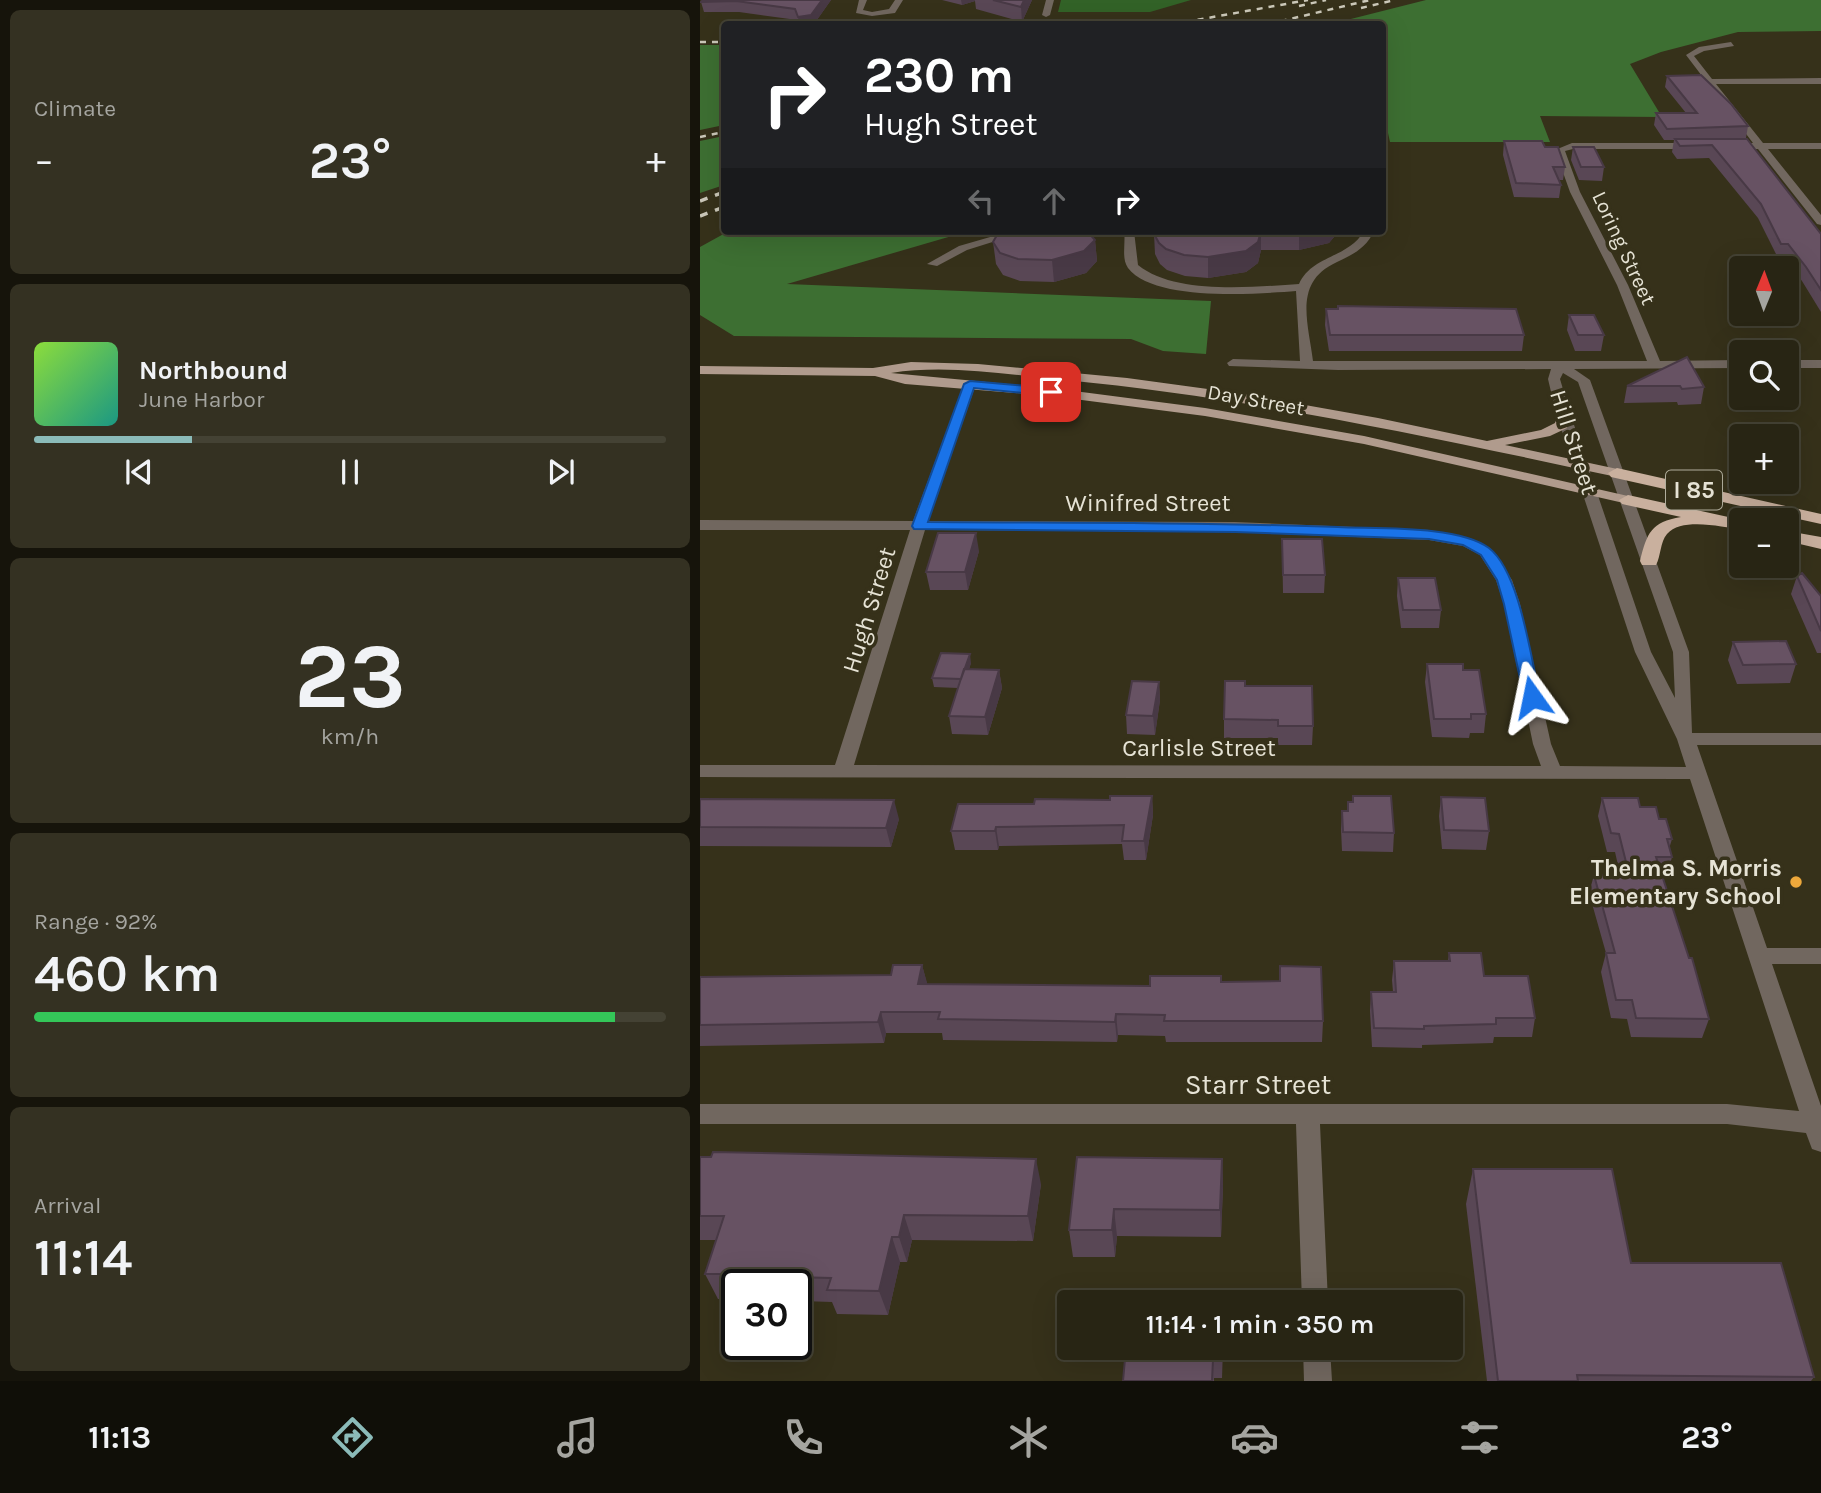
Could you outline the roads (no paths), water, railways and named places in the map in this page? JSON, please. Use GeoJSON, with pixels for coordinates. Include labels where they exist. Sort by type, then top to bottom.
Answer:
{"type":"FeatureCollection","features":[{"type":"Feature","properties":{"kind":"highway","name":"I 85"},"geometry":{"type":"LineString","coordinates":[[1618,473],[1821,519]]}},
{"type":"Feature","properties":{"kind":"highway","name":"I 85"},"geometry":{"type":"LineString","coordinates":[[1628,500],[1729,523]]}},
{"type":"Feature","properties":{"kind":"highway"},"geometry":{"type":"LineString","coordinates":[[1649,561],[1656,534],[1665,526],[1716,520]]}},
{"type":"Feature","properties":{"kind":"highway"},"geometry":{"type":"LineString","coordinates":[[1799,538],[1821,543]]}},
{"type":"Feature","properties":{"kind":"main road","name":"Day Street"},"geometry":{"type":"LineString","coordinates":[[700,370],[873,372],[911,366],[978,368],[1128,382],[1297,407],[1618,473]]}},
{"type":"Feature","properties":{"kind":"main road","name":"Day Street"},"geometry":{"type":"LineString","coordinates":[[873,372],[905,380],[1102,398],[1245,419],[1364,440],[1628,500]]}},
{"type":"Feature","properties":{"kind":"main road"},"geometry":{"type":"LineString","coordinates":[[1472,443],[1487,444],[1545,433],[1562,425],[1563,413]]}},
{"type":"Feature","properties":{"kind":"street"},"geometry":{"type":"LineString","coordinates":[[863,0],[859,11],[872,14],[892,11],[899,0]]}},
{"type":"Feature","properties":{"kind":"street"},"geometry":{"type":"LineString","coordinates":[[1046,15],[1050,0]]}},
{"type":"Feature","properties":{"kind":"street"},"geometry":{"type":"LineString","coordinates":[[1731,44],[1702,49],[1690,55],[1821,222]]}},
{"type":"Feature","properties":{"kind":"street"},"geometry":{"type":"LineString","coordinates":[[1709,82],[1821,81]]}},
{"type":"Feature","properties":{"kind":"street","name":"Loring Street"},"geometry":{"type":"LineString","coordinates":[[1655,365],[1610,259],[1582,207],[1560,152],[1562,148],[1706,146]]}},
{"type":"Feature","properties":{"kind":"street"},"geometry":{"type":"LineString","coordinates":[[1720,146],[1821,146]]}},
{"type":"Feature","properties":{"kind":"street"},"geometry":{"type":"LineString","coordinates":[[933,264],[964,248],[1009,235]]}},
{"type":"Feature","properties":{"kind":"street"},"geometry":{"type":"LineString","coordinates":[[1130,235],[1133,243],[1129,257],[1132,266],[1139,274],[1158,283],[1188,288],[1304,287]]}},
{"type":"Feature","properties":{"kind":"street"},"geometry":{"type":"LineString","coordinates":[[1307,365],[1304,287],[1310,275],[1321,265],[1359,248],[1367,235]]}},
{"type":"Feature","properties":{"kind":"street","name":"Day Street"},"geometry":{"type":"LineString","coordinates":[[1233,363],[1729,365]]}},
{"type":"Feature","properties":{"kind":"street"},"geometry":{"type":"LineString","coordinates":[[1799,364],[1821,364]]}},
{"type":"Feature","properties":{"kind":"street","name":"Hill Street"},"geometry":{"type":"LineString","coordinates":[[1686,739],[1681,652],[1584,380],[1559,365],[1554,379],[1563,413],[1643,652],[1686,739],[1818,1132]]}},
{"type":"Feature","properties":{"kind":"street","name":"Hugh Street"},"geometry":{"type":"LineString","coordinates":[[842,772],[919,526],[970,384]]}},
{"type":"Feature","properties":{"kind":"street","name":"Winifred Street"},"geometry":{"type":"LineString","coordinates":[[700,525],[1235,527],[1429,535],[1467,542],[1486,552],[1504,580],[1512,604],[1542,744],[1553,773]]}},
{"type":"Feature","properties":{"kind":"street"},"geometry":{"type":"LineString","coordinates":[[1686,739],[1821,739]]}},
{"type":"Feature","properties":{"kind":"street","name":"Carlisle Street"},"geometry":{"type":"LineString","coordinates":[[700,771],[1697,773]]}},
{"type":"Feature","properties":{"kind":"street"},"geometry":{"type":"LineString","coordinates":[[1759,956],[1821,956]]}},
{"type":"Feature","properties":{"kind":"street","name":"Starr Street"},"geometry":{"type":"LineString","coordinates":[[700,1114],[1727,1114],[1818,1132]]}},
{"type":"Feature","properties":{"kind":"street"},"geometry":{"type":"LineString","coordinates":[[1308,1114],[1315,1290]]}},
{"type":"Feature","properties":{"kind":"street"},"geometry":{"type":"LineString","coordinates":[[1317,1360],[1318,1381]]}},
{"type":"Feature","properties":{"kind":"railway"},"geometry":{"type":"LineString","coordinates":[[1191,21],[1308,0]]}},
{"type":"Feature","properties":{"kind":"railway"},"geometry":{"type":"LineString","coordinates":[[1299,6],[1326,0]]}},
{"type":"Feature","properties":{"kind":"railway"},"geometry":{"type":"LineString","coordinates":[[1282,21],[1370,0]]}},
{"type":"Feature","properties":{"kind":"railway"},"geometry":{"type":"LineString","coordinates":[[1361,8],[1395,0]]}},
{"type":"Feature","properties":{"kind":"railway"},"geometry":{"type":"LineString","coordinates":[[700,42],[721,42]]}},
{"type":"Feature","properties":{"kind":"railway"},"geometry":{"type":"LineString","coordinates":[[700,137],[721,133]]}},
{"type":"Feature","properties":{"kind":"railway"},"geometry":{"type":"LineString","coordinates":[[700,201],[721,193]]}},
{"type":"Feature","properties":{"kind":"railway"},"geometry":{"type":"LineString","coordinates":[[700,216],[721,208]]}},
{"type":"Feature","properties":{"kind":"place","name":"Thelma S. Morris Elementary School"},"geometry":{"type":"Point","coordinates":[1796,882]}}]}
